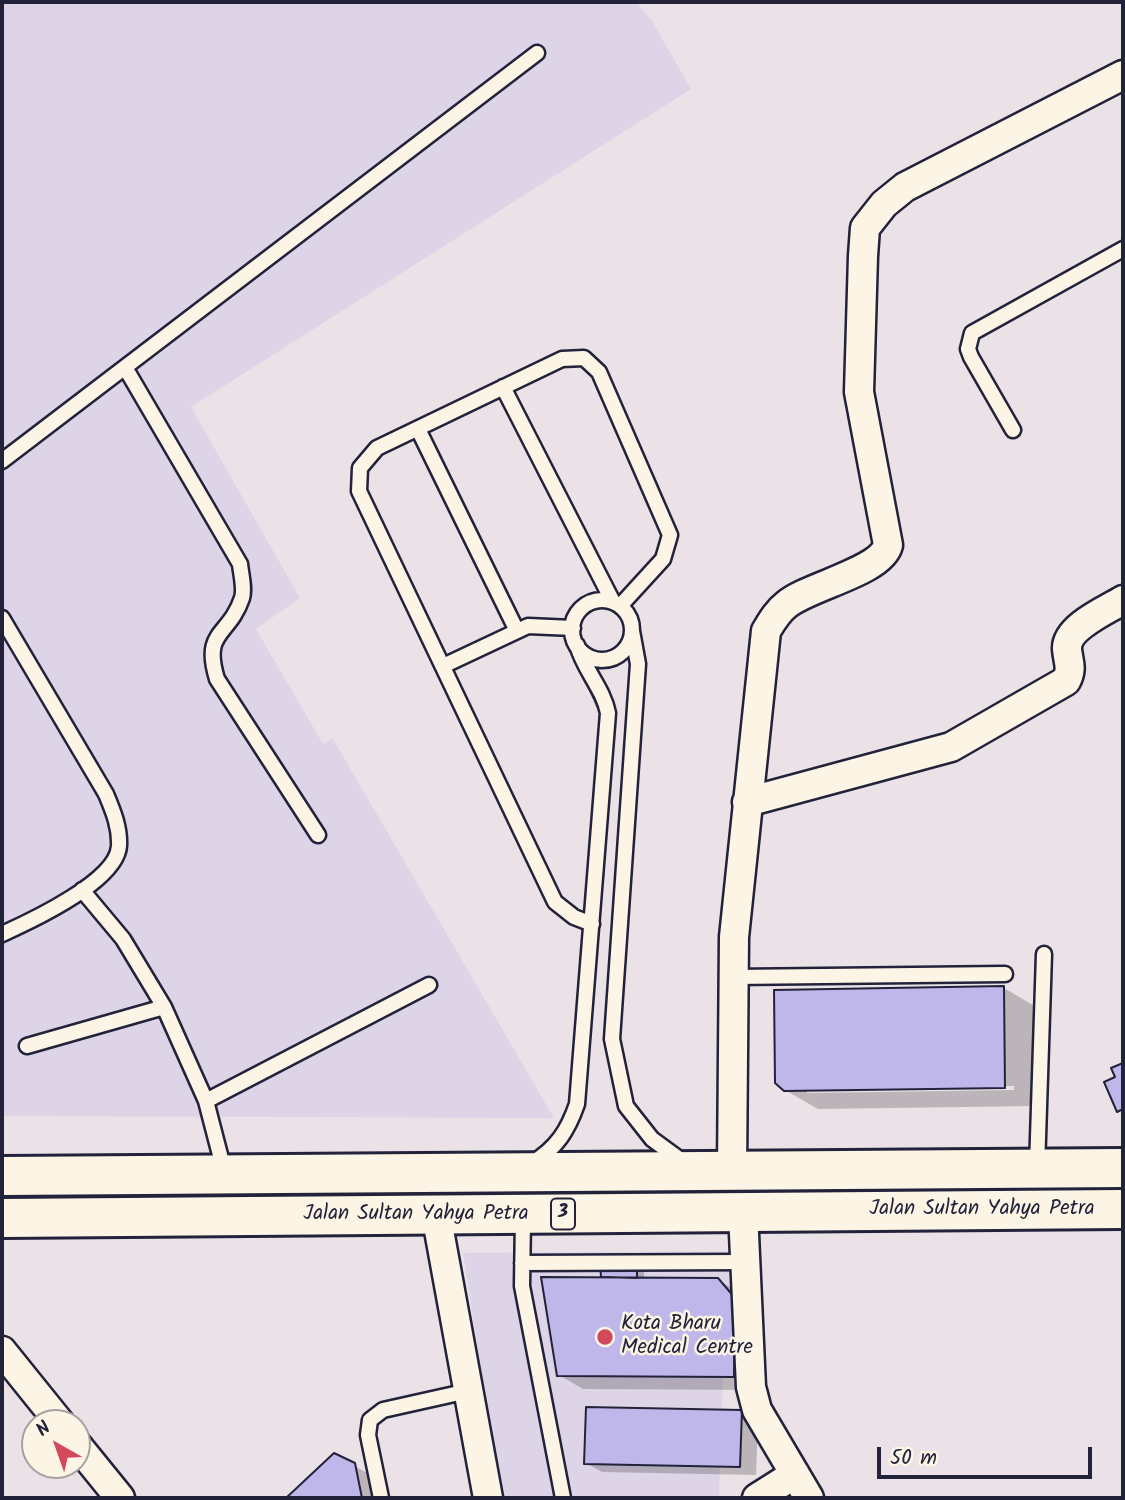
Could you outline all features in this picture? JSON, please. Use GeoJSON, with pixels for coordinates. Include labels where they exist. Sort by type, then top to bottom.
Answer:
{"type":"FeatureCollection","features":[{"type":"Feature","properties":{"kind":"highway","name":"Jalan Sultan Yahya Petra"},"geometry":{"type":"LineString","coordinates":[[2,1176],[1123,1168]]}},
{"type":"Feature","properties":{"kind":"highway","name":"Jalan Sultan Yahya Petra"},"geometry":{"type":"LineString","coordinates":[[2,1218],[1123,1209]]}},
{"type":"Feature","properties":{"kind":"street"},"geometry":{"type":"LineString","coordinates":[[722,1171],[734,937],[766,631],[775,615],[788,603],[874,563],[887,551],[888,545],[859,392],[865,228],[884,204],[905,187],[1123,75]]}},
{"type":"Feature","properties":{"kind":"street"},"geometry":{"type":"LineString","coordinates":[[747,802],[951,747],[1066,681],[1071,666],[1067,649],[1072,635],[1123,600]]}},
{"type":"Feature","properties":{"kind":"street"},"geometry":{"type":"LineString","coordinates":[[743,1212],[751,1387],[757,1410],[802,1486],[758,1498]]}},
{"type":"Feature","properties":{"kind":"street"},"geometry":{"type":"LineString","coordinates":[[436,1214],[488,1498]]}},
{"type":"Feature","properties":{"kind":"street"},"geometry":{"type":"LineString","coordinates":[[2,1351],[49,1409]]}},
{"type":"Feature","properties":{"kind":"street"},"geometry":{"type":"LineString","coordinates":[[91,1462],[120,1498]]}},
{"type":"Feature","properties":{"kind":"lane"},"geometry":{"type":"LineString","coordinates":[[2,461],[537,53]]}},
{"type":"Feature","properties":{"kind":"lane"},"geometry":{"type":"LineString","coordinates":[[1013,429],[971,358],[968,349],[972,333],[1123,249]]}},
{"type":"Feature","properties":{"kind":"lane"},"geometry":{"type":"LineString","coordinates":[[592,924],[574,917],[555,902],[359,491],[360,468],[367,457],[503,387],[562,359],[584,358],[599,372],[670,535],[663,559],[616,604]]}},
{"type":"Feature","properties":{"kind":"lane"},"geometry":{"type":"LineString","coordinates":[[126,369],[240,564],[243,595],[231,621],[215,638],[211,658],[217,679],[318,835]]}},
{"type":"Feature","properties":{"kind":"lane"},"geometry":{"type":"LineString","coordinates":[[503,387],[616,604],[627,613],[638,664],[612,1039],[620,1090],[637,1124],[668,1152],[722,1171]]}},
{"type":"Feature","properties":{"kind":"lane"},"geometry":{"type":"LineString","coordinates":[[418,429],[516,629]]}},
{"type":"Feature","properties":{"kind":"lane"},"geometry":{"type":"LineString","coordinates":[[516,1173],[555,1146],[568,1129],[577,1104],[608,713],[606,701],[585,668],[573,628],[575,618],[588,604],[597,601],[616,604]]}},
{"type":"Feature","properties":{"kind":"lane"},"geometry":{"type":"LineString","coordinates":[[2,618],[106,794],[118,823],[119,849],[106,870],[82,890],[2,934]]}},
{"type":"Feature","properties":{"kind":"lane"},"geometry":{"type":"LineString","coordinates":[[443,666],[516,629],[541,625],[573,628]]}},
{"type":"Feature","properties":{"kind":"lane"},"geometry":{"type":"LineString","coordinates":[[576,645],[591,658],[611,659],[626,648],[632,631]]}},
{"type":"Feature","properties":{"kind":"lane"},"geometry":{"type":"LineString","coordinates":[[82,890],[123,939],[164,1007],[206,1101],[225,1174]]}},
{"type":"Feature","properties":{"kind":"lane"},"geometry":{"type":"LineString","coordinates":[[1037,1169],[1044,954]]}},
{"type":"Feature","properties":{"kind":"lane"},"geometry":{"type":"LineString","coordinates":[[733,977],[1005,974]]}},
{"type":"Feature","properties":{"kind":"lane"},"geometry":{"type":"LineString","coordinates":[[206,1101],[429,985]]}},
{"type":"Feature","properties":{"kind":"lane"},"geometry":{"type":"LineString","coordinates":[[27,1046],[164,1007]]}},
{"type":"Feature","properties":{"kind":"lane"},"geometry":{"type":"LineString","coordinates":[[523,1214],[522,1286],[563,1498]]}},
{"type":"Feature","properties":{"kind":"lane"},"geometry":{"type":"LineString","coordinates":[[522,1263],[745,1262]]}},
{"type":"Feature","properties":{"kind":"lane"},"geometry":{"type":"LineString","coordinates":[[381,1498],[368,1435],[370,1420],[383,1410],[468,1391]]}},
{"type":"Feature","properties":{"kind":"shaded area"},"geometry":{"type":"Polygon","coordinates":[[[2,2],[636,2],[652,21],[691,89],[191,407],[300,598],[256,629],[323,744],[333,739],[554,1118],[2,1116],[2,2]]]}},
{"type":"Feature","properties":{"kind":"shaded area","name":"Kota Bharu Medical Centre"},"geometry":{"type":"Polygon","coordinates":[[[737,1251],[734,1377],[723,1377],[719,1498],[501,1498],[463,1253],[737,1251]]]}},
{"type":"Feature","properties":{"kind":"building"},"geometry":{"type":"Polygon","coordinates":[[[1004,986],[1005,1088],[784,1091],[775,1083],[774,990],[1004,986]]]}},
{"type":"Feature","properties":{"kind":"building"},"geometry":{"type":"Polygon","coordinates":[[[1123,1063],[1123,1109],[1117,1112],[1104,1082],[1115,1077],[1111,1068],[1123,1063]]]}},
{"type":"Feature","properties":{"kind":"building"},"geometry":{"type":"Polygon","coordinates":[[[637,1262],[637,1278],[601,1277],[600,1263],[637,1262]]]}},
{"type":"Feature","properties":{"kind":"building"},"geometry":{"type":"Polygon","coordinates":[[[541,1277],[718,1278],[735,1298],[734,1377],[557,1376],[541,1277]]]}},
{"type":"Feature","properties":{"kind":"building"},"geometry":{"type":"Polygon","coordinates":[[[586,1407],[742,1410],[740,1467],[584,1464],[586,1407]]]}},
{"type":"Feature","properties":{"kind":"building"},"geometry":{"type":"Polygon","coordinates":[[[334,1453],[355,1463],[362,1498],[286,1498],[334,1453]]]}},
{"type":"Feature","properties":{"kind":"place","name":"Kota Bharu Medical Centre"},"geometry":{"type":"Point","coordinates":[605,1337]}}]}
